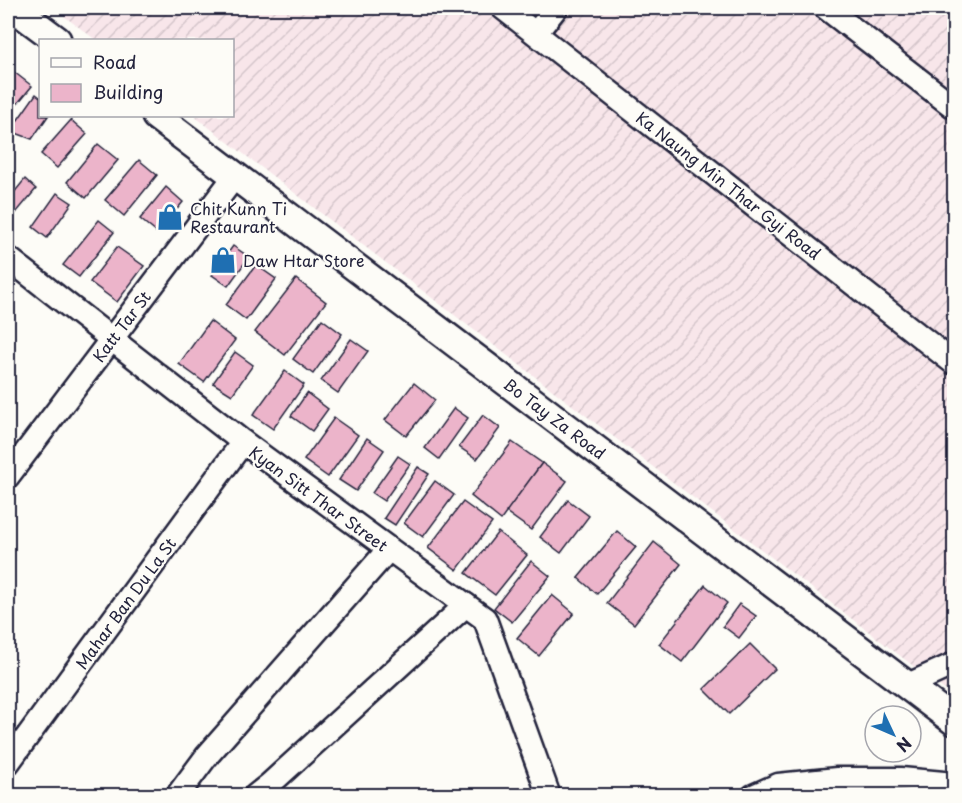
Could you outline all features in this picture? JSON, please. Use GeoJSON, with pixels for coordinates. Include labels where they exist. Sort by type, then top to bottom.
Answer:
{"type":"FeatureCollection","features":[{"type":"Feature","properties":{"kind":"main road"},"geometry":{"type":"LineString","coordinates":[[14,8],[56,39]]}},
{"type":"Feature","properties":{"kind":"main road","name":"Bo Tay Za Road"},"geometry":{"type":"LineString","coordinates":[[157,117],[954,721]]}},
{"type":"Feature","properties":{"kind":"street","name":"Ka Naung Min Thar Gyi Road"},"geometry":{"type":"LineString","coordinates":[[503,8],[954,363]]}},
{"type":"Feature","properties":{"kind":"street"},"geometry":{"type":"LineString","coordinates":[[536,33],[556,8]]}},
{"type":"Feature","properties":{"kind":"street"},"geometry":{"type":"LineString","coordinates":[[826,8],[954,107]]}},
{"type":"Feature","properties":{"kind":"street","name":"Katt Tar St"},"geometry":{"type":"LineString","coordinates":[[10,466],[111,340],[235,176]]}},
{"type":"Feature","properties":{"kind":"street","name":"Kyan Sitt Thar Street"},"geometry":{"type":"LineString","coordinates":[[8,258],[243,442],[484,619],[549,795]]}},
{"type":"Feature","properties":{"kind":"street","name":"Mahar Ban Du La St"},"geometry":{"type":"LineString","coordinates":[[8,763],[243,442]]}},
{"type":"Feature","properties":{"kind":"street"},"geometry":{"type":"LineString","coordinates":[[177,795],[206,757],[389,549]]}},
{"type":"Feature","properties":{"kind":"street"},"geometry":{"type":"LineString","coordinates":[[255,795],[270,784],[466,605]]}},
{"type":"Feature","properties":{"kind":"street"},"geometry":{"type":"LineString","coordinates":[[908,685],[954,664]]}},
{"type":"Feature","properties":{"kind":"street"},"geometry":{"type":"LineString","coordinates":[[753,795],[777,785],[837,779],[901,779],[954,784]]}},
{"type":"Feature","properties":{"kind":"shaded area"},"geometry":{"type":"Polygon","coordinates":[[[53,8],[954,8],[954,697],[195,117],[234,117],[234,39],[95,39],[53,8]]]}},
{"type":"Feature","properties":{"kind":"building"},"geometry":{"type":"Polygon","coordinates":[[[14,72],[32,86],[8,115],[8,80],[14,72]]]}},
{"type":"Feature","properties":{"kind":"building"},"geometry":{"type":"Polygon","coordinates":[[[36,94],[39,96],[39,117],[47,117],[32,139],[10,131],[36,94]]]}},
{"type":"Feature","properties":{"kind":"building"},"geometry":{"type":"Polygon","coordinates":[[[71,120],[87,134],[57,168],[41,154],[71,120]]]}},
{"type":"Feature","properties":{"kind":"building"},"geometry":{"type":"Polygon","coordinates":[[[98,144],[118,160],[86,198],[67,182],[98,144]]]}},
{"type":"Feature","properties":{"kind":"building"},"geometry":{"type":"Polygon","coordinates":[[[139,160],[157,175],[124,216],[105,200],[139,160]]]}},
{"type":"Feature","properties":{"kind":"building"},"geometry":{"type":"Polygon","coordinates":[[[25,179],[36,189],[11,219],[8,216],[8,200],[25,179]]]}},
{"type":"Feature","properties":{"kind":"building"},"geometry":{"type":"Polygon","coordinates":[[[166,187],[183,202],[157,233],[140,219],[166,187]]]}},
{"type":"Feature","properties":{"kind":"building"},"geometry":{"type":"Polygon","coordinates":[[[57,193],[72,203],[47,238],[33,227],[57,193]]]}},
{"type":"Feature","properties":{"kind":"building"},"geometry":{"type":"Polygon","coordinates":[[[99,220],[114,232],[79,277],[63,265],[99,220]]]}},
{"type":"Feature","properties":{"kind":"building"},"geometry":{"type":"Polygon","coordinates":[[[233,246],[249,257],[228,286],[212,275],[233,246]]]}},
{"type":"Feature","properties":{"kind":"building"},"geometry":{"type":"Polygon","coordinates":[[[117,247],[144,266],[117,302],[90,282],[117,247]]]}},
{"type":"Feature","properties":{"kind":"building"},"geometry":{"type":"Polygon","coordinates":[[[256,265],[276,279],[246,320],[226,305],[256,265]]]}},
{"type":"Feature","properties":{"kind":"building"},"geometry":{"type":"Polygon","coordinates":[[[296,279],[326,302],[285,355],[255,332],[296,279]]]}},
{"type":"Feature","properties":{"kind":"building"},"geometry":{"type":"Polygon","coordinates":[[[322,319],[342,334],[313,374],[293,359],[322,319]]]}},
{"type":"Feature","properties":{"kind":"building"},"geometry":{"type":"Polygon","coordinates":[[[210,321],[235,340],[204,382],[179,364],[210,321]]]}},
{"type":"Feature","properties":{"kind":"building"},"geometry":{"type":"Polygon","coordinates":[[[351,339],[368,351],[338,393],[321,381],[351,339]]]}},
{"type":"Feature","properties":{"kind":"building"},"geometry":{"type":"Polygon","coordinates":[[[235,352],[253,365],[232,395],[213,383],[235,352]]]}},
{"type":"Feature","properties":{"kind":"building"},"geometry":{"type":"Polygon","coordinates":[[[285,371],[304,385],[273,429],[253,415],[285,371]]]}},
{"type":"Feature","properties":{"kind":"building"},"geometry":{"type":"Polygon","coordinates":[[[414,383],[435,400],[406,436],[385,420],[414,383]]]}},
{"type":"Feature","properties":{"kind":"building"},"geometry":{"type":"Polygon","coordinates":[[[307,393],[328,409],[312,431],[291,416],[307,393]]]}},
{"type":"Feature","properties":{"kind":"building"},"geometry":{"type":"Polygon","coordinates":[[[454,408],[468,418],[439,459],[425,448],[454,408]]]}},
{"type":"Feature","properties":{"kind":"building"},"geometry":{"type":"Polygon","coordinates":[[[483,415],[500,428],[477,459],[459,447],[483,415]]]}},
{"type":"Feature","properties":{"kind":"building"},"geometry":{"type":"Polygon","coordinates":[[[334,418],[358,435],[328,477],[304,460],[334,418]]]}},
{"type":"Feature","properties":{"kind":"building"},"geometry":{"type":"Polygon","coordinates":[[[367,438],[384,450],[356,491],[339,480],[367,438]]]}},
{"type":"Feature","properties":{"kind":"building"},"geometry":{"type":"Polygon","coordinates":[[[512,442],[542,463],[501,520],[471,496],[512,442]]]}},
{"type":"Feature","properties":{"kind":"building"},"geometry":{"type":"Polygon","coordinates":[[[398,456],[410,464],[384,501],[372,493],[398,456]]]}},
{"type":"Feature","properties":{"kind":"building"},"geometry":{"type":"Polygon","coordinates":[[[542,463],[567,481],[531,530],[506,512],[542,463]]]}},
{"type":"Feature","properties":{"kind":"building"},"geometry":{"type":"Polygon","coordinates":[[[418,467],[429,474],[395,525],[384,518],[418,467]]]}},
{"type":"Feature","properties":{"kind":"building"},"geometry":{"type":"Polygon","coordinates":[[[435,481],[454,495],[423,537],[404,523],[435,481]]]}},
{"type":"Feature","properties":{"kind":"building"},"geometry":{"type":"Polygon","coordinates":[[[568,500],[589,516],[561,553],[540,537],[568,500]]]}},
{"type":"Feature","properties":{"kind":"building"},"geometry":{"type":"Polygon","coordinates":[[[463,502],[492,523],[457,570],[428,548],[463,502]]]}},
{"type":"Feature","properties":{"kind":"building"},"geometry":{"type":"Polygon","coordinates":[[[617,531],[636,547],[597,594],[578,578],[617,531]]]}},
{"type":"Feature","properties":{"kind":"building"},"geometry":{"type":"Polygon","coordinates":[[[498,532],[527,555],[495,595],[466,573],[498,532]]]}},
{"type":"Feature","properties":{"kind":"building"},"geometry":{"type":"Polygon","coordinates":[[[654,542],[681,564],[634,624],[607,603],[654,542]]]}},
{"type":"Feature","properties":{"kind":"building"},"geometry":{"type":"Polygon","coordinates":[[[531,561],[550,576],[512,622],[494,608],[531,561]]]}},
{"type":"Feature","properties":{"kind":"building"},"geometry":{"type":"Polygon","coordinates":[[[705,585],[727,603],[682,662],[659,644],[705,585]]]}},
{"type":"Feature","properties":{"kind":"building"},"geometry":{"type":"Polygon","coordinates":[[[552,595],[574,613],[539,656],[517,638],[552,595]]]}},
{"type":"Feature","properties":{"kind":"building"},"geometry":{"type":"Polygon","coordinates":[[[739,604],[756,616],[739,638],[723,626],[739,604]]]}},
{"type":"Feature","properties":{"kind":"building"},"geometry":{"type":"Polygon","coordinates":[[[750,644],[775,669],[729,714],[704,689],[750,644]]]}},
{"type":"Feature","properties":{"kind":"place","name":"Chit Kunn Ti Restaurant"},"geometry":{"type":"Point","coordinates":[170,217]}},
{"type":"Feature","properties":{"kind":"place","name":"Daw Htar Store"},"geometry":{"type":"Point","coordinates":[223,260]}}]}
